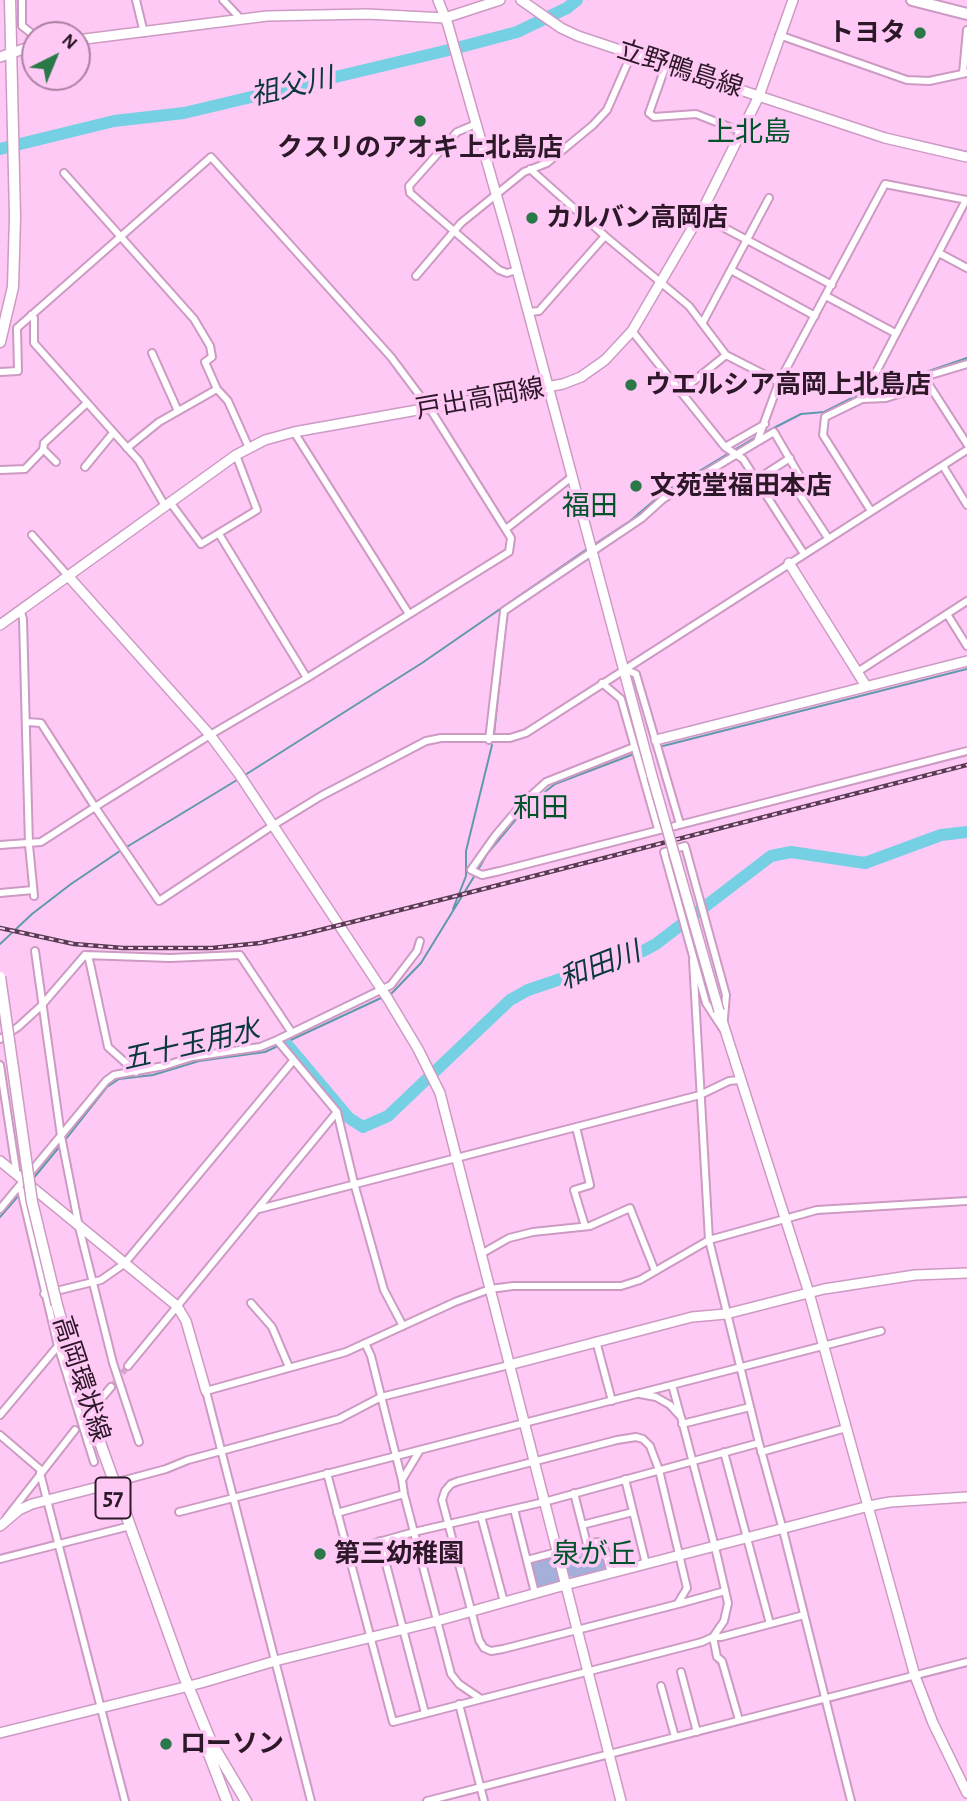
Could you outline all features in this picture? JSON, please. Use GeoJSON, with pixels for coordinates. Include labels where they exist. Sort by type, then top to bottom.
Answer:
{"type":"FeatureCollection","features":[{"type":"Feature","properties":{"kind":"highway"},"geometry":{"type":"LineString","coordinates":[[912,0],[967,14]]}},
{"type":"Feature","properties":{"kind":"main road"},"geometry":{"type":"LineString","coordinates":[[0,342],[13,287],[15,163],[10,0]]}},
{"type":"Feature","properties":{"kind":"main road","name":"高岡環状線"},"geometry":{"type":"LineString","coordinates":[[0,977],[32,1202],[54,1306]]}},
{"type":"Feature","properties":{"kind":"main road","name":"高岡環状線"},"geometry":{"type":"LineString","coordinates":[[0,1015],[28,1203],[54,1306],[111,1483],[228,1801]]}},
{"type":"Feature","properties":{"kind":"main road","name":"高岡環状線"},"geometry":{"type":"LineString","coordinates":[[185,1687],[211,1742],[246,1801]]}},
{"type":"Feature","properties":{"kind":"street"},"geometry":{"type":"LineString","coordinates":[[22,0],[22,21]]}},
{"type":"Feature","properties":{"kind":"street"},"geometry":{"type":"LineString","coordinates":[[136,0],[144,33]]}},
{"type":"Feature","properties":{"kind":"street"},"geometry":{"type":"LineString","coordinates":[[223,0],[240,18]]}},
{"type":"Feature","properties":{"kind":"street"},"geometry":{"type":"LineString","coordinates":[[438,0],[496,194],[652,776],[723,1029],[809,1293],[915,1676],[942,1744],[967,1793]]}},
{"type":"Feature","properties":{"kind":"street"},"geometry":{"type":"LineString","coordinates":[[91,39],[240,18],[367,14],[446,22],[500,0]]}},
{"type":"Feature","properties":{"kind":"street","name":"立野鴨島線"},"geometry":{"type":"LineString","coordinates":[[521,0],[561,29],[885,138],[967,157]]}},
{"type":"Feature","properties":{"kind":"street","name":"戸出高岡線"},"geometry":{"type":"LineString","coordinates":[[0,625],[249,448],[294,432],[548,387],[582,377],[605,360],[632,331],[701,215],[759,96],[793,0]]}},
{"type":"Feature","properties":{"kind":"street"},"geometry":{"type":"LineString","coordinates":[[779,35],[907,80],[929,81],[965,73],[967,30]]}},
{"type":"Feature","properties":{"kind":"street"},"geometry":{"type":"LineString","coordinates":[[0,57],[21,49]]}},
{"type":"Feature","properties":{"kind":"street"},"geometry":{"type":"LineString","coordinates":[[416,276],[454,231],[496,194],[530,169],[547,163],[570,146],[607,110],[632,53]]}},
{"type":"Feature","properties":{"kind":"street"},"geometry":{"type":"LineString","coordinates":[[666,65],[649,113],[654,117],[696,114],[742,132]]}},
{"type":"Feature","properties":{"kind":"street"},"geometry":{"type":"LineString","coordinates":[[476,124],[457,132],[409,186],[412,195],[499,270],[507,273],[517,270]]}},
{"type":"Feature","properties":{"kind":"street"},"geometry":{"type":"LineString","coordinates":[[0,372],[18,371],[18,328],[211,157],[391,357],[428,407],[512,538],[509,552],[307,678],[209,735],[41,842],[29,845],[0,845]]}},
{"type":"Feature","properties":{"kind":"street"},"geometry":{"type":"LineString","coordinates":[[530,169],[605,236],[662,282],[704,322],[726,355],[779,382]]}},
{"type":"Feature","properties":{"kind":"street"},"geometry":{"type":"LineString","coordinates":[[64,173],[194,319],[210,346],[212,357],[205,362],[217,388],[228,401],[249,448]]}},
{"type":"Feature","properties":{"kind":"street"},"geometry":{"type":"LineString","coordinates":[[758,440],[779,382],[885,184],[967,200],[862,399]]}},
{"type":"Feature","properties":{"kind":"street"},"geometry":{"type":"LineString","coordinates":[[704,322],[769,198]]}},
{"type":"Feature","properties":{"kind":"street"},"geometry":{"type":"LineString","coordinates":[[701,215],[832,285]]}},
{"type":"Feature","properties":{"kind":"street"},"geometry":{"type":"LineString","coordinates":[[528,312],[539,311],[605,236]]}},
{"type":"Feature","properties":{"kind":"street"},"geometry":{"type":"LineString","coordinates":[[939,253],[967,268]]}},
{"type":"Feature","properties":{"kind":"street"},"geometry":{"type":"LineString","coordinates":[[731,270],[815,316]]}},
{"type":"Feature","properties":{"kind":"street"},"geometry":{"type":"LineString","coordinates":[[826,296],[895,333]]}},
{"type":"Feature","properties":{"kind":"street"},"geometry":{"type":"LineString","coordinates":[[31,315],[34,318],[34,343],[139,461],[168,504],[201,544],[257,510],[236,455]]}},
{"type":"Feature","properties":{"kind":"street"},"geometry":{"type":"LineString","coordinates":[[632,331],[731,451],[743,458],[804,554]]}},
{"type":"Feature","properties":{"kind":"street"},"geometry":{"type":"LineString","coordinates":[[152,353],[178,411]]}},
{"type":"Feature","properties":{"kind":"street"},"geometry":{"type":"LineString","coordinates":[[680,392],[726,355]]}},
{"type":"Feature","properties":{"kind":"street"},"geometry":{"type":"LineString","coordinates":[[871,511],[824,435],[825,417],[862,399],[886,398],[905,392],[924,377],[967,364]]}},
{"type":"Feature","properties":{"kind":"street"},"geometry":{"type":"LineString","coordinates":[[924,377],[967,444]]}},
{"type":"Feature","properties":{"kind":"street"},"geometry":{"type":"LineString","coordinates":[[127,448],[159,422],[217,388]]}},
{"type":"Feature","properties":{"kind":"street"},"geometry":{"type":"LineString","coordinates":[[0,470],[25,469],[43,449],[44,443],[87,403]]}},
{"type":"Feature","properties":{"kind":"street"},"geometry":{"type":"LineString","coordinates":[[489,740],[504,611],[592,546],[642,517],[764,427]]}},
{"type":"Feature","properties":{"kind":"street"},"geometry":{"type":"LineString","coordinates":[[294,432],[409,614]]}},
{"type":"Feature","properties":{"kind":"street"},"geometry":{"type":"LineString","coordinates":[[731,451],[774,432],[802,480],[798,492],[828,538]]}},
{"type":"Feature","properties":{"kind":"street"},"geometry":{"type":"LineString","coordinates":[[85,467],[113,433]]}},
{"type":"Feature","properties":{"kind":"street"},"geometry":{"type":"LineString","coordinates":[[43,449],[56,462]]}},
{"type":"Feature","properties":{"kind":"street"},"geometry":{"type":"LineString","coordinates":[[27,722],[41,723],[159,901],[321,796],[426,741],[441,738],[489,740],[526,733],[967,450]]}},
{"type":"Feature","properties":{"kind":"street"},"geometry":{"type":"LineString","coordinates":[[757,480],[790,458]]}},
{"type":"Feature","properties":{"kind":"street"},"geometry":{"type":"LineString","coordinates":[[943,466],[967,505]]}},
{"type":"Feature","properties":{"kind":"street"},"geometry":{"type":"LineString","coordinates":[[506,529],[573,476]]}},
{"type":"Feature","properties":{"kind":"street"},"geometry":{"type":"LineString","coordinates":[[219,534],[307,678]]}},
{"type":"Feature","properties":{"kind":"street"},"geometry":{"type":"LineString","coordinates":[[32,535],[209,735],[242,777],[384,994],[436,1085],[621,1801]]}},
{"type":"Feature","properties":{"kind":"street"},"geometry":{"type":"LineString","coordinates":[[789,563],[866,686]]}},
{"type":"Feature","properties":{"kind":"street"},"geometry":{"type":"LineString","coordinates":[[859,671],[967,601]]}},
{"type":"Feature","properties":{"kind":"street"},"geometry":{"type":"LineString","coordinates":[[0,893],[34,893],[29,845],[23,619],[20,612]]}},
{"type":"Feature","properties":{"kind":"street"},"geometry":{"type":"LineString","coordinates":[[947,614],[967,645]]}},
{"type":"Feature","properties":{"kind":"street"},"geometry":{"type":"LineString","coordinates":[[656,741],[967,661]]}},
{"type":"Feature","properties":{"kind":"street"},"geometry":{"type":"LineString","coordinates":[[624,668],[636,674],[680,824]]}},
{"type":"Feature","properties":{"kind":"street"},"geometry":{"type":"LineString","coordinates":[[603,683],[621,699],[658,829]]}},
{"type":"Feature","properties":{"kind":"street"},"geometry":{"type":"LineString","coordinates":[[634,748],[546,782],[523,803],[471,870],[482,875],[967,751]]}},
{"type":"Feature","properties":{"kind":"street"},"geometry":{"type":"LineString","coordinates":[[645,783],[666,777]]}},
{"type":"Feature","properties":{"kind":"street"},"geometry":{"type":"LineString","coordinates":[[685,846],[726,995],[723,1029],[706,1003],[664,852],[685,846]]}},
{"type":"Feature","properties":{"kind":"street"},"geometry":{"type":"LineString","coordinates":[[0,1209],[106,1081],[114,1075],[164,1066],[192,1057],[280,1044],[292,1033],[384,994],[417,951],[420,941]]}},
{"type":"Feature","properties":{"kind":"street"},"geometry":{"type":"LineString","coordinates":[[35,951],[61,1136],[79,1227],[113,1363],[139,1442]]}},
{"type":"Feature","properties":{"kind":"street"},"geometry":{"type":"LineString","coordinates":[[85,955],[170,958],[240,955],[292,1033]]}},
{"type":"Feature","properties":{"kind":"street"},"geometry":{"type":"LineString","coordinates":[[0,1039],[41,1006],[85,955]]}},
{"type":"Feature","properties":{"kind":"street"},"geometry":{"type":"LineString","coordinates":[[85,955],[89,959],[108,1047],[136,1072]]}},
{"type":"Feature","properties":{"kind":"street"},"geometry":{"type":"LineString","coordinates":[[693,960],[709,1240],[851,1801]]}},
{"type":"Feature","properties":{"kind":"street"},"geometry":{"type":"LineString","coordinates":[[280,1044],[337,1112],[384,1290],[403,1326]]}},
{"type":"Feature","properties":{"kind":"street"},"geometry":{"type":"LineString","coordinates":[[44,1294],[93,1283],[112,1274],[124,1264],[293,1061]]}},
{"type":"Feature","properties":{"kind":"street"},"geometry":{"type":"LineString","coordinates":[[0,1065],[16,1170]]}},
{"type":"Feature","properties":{"kind":"street"},"geometry":{"type":"LineString","coordinates":[[259,1209],[700,1095],[729,1081],[739,1080]]}},
{"type":"Feature","properties":{"kind":"street"},"geometry":{"type":"LineString","coordinates":[[128,1366],[337,1112]]}},
{"type":"Feature","properties":{"kind":"street"},"geometry":{"type":"LineString","coordinates":[[576,1127],[590,1185],[573,1190],[585,1226]]}},
{"type":"Feature","properties":{"kind":"street"},"geometry":{"type":"LineString","coordinates":[[0,1161],[22,1185],[177,1306],[186,1321],[311,1801]]}},
{"type":"Feature","properties":{"kind":"street"},"geometry":{"type":"LineString","coordinates":[[22,1185],[44,1294],[94,1462]]}},
{"type":"Feature","properties":{"kind":"street"},"geometry":{"type":"LineString","coordinates":[[205,1391],[346,1352],[455,1302],[490,1289],[513,1286],[621,1286],[639,1280],[709,1240],[817,1210],[967,1201]]}},
{"type":"Feature","properties":{"kind":"street"},"geometry":{"type":"LineString","coordinates":[[481,1254],[509,1238],[533,1232],[585,1226],[630,1208],[655,1271]]}},
{"type":"Feature","properties":{"kind":"street"},"geometry":{"type":"LineString","coordinates":[[3,1523],[19,1510],[48,1499],[339,1419],[381,1397],[596,1341],[692,1317],[726,1314],[809,1293],[891,1278],[967,1273]]}},
{"type":"Feature","properties":{"kind":"street"},"geometry":{"type":"LineString","coordinates":[[251,1303],[272,1327],[289,1367]]}},
{"type":"Feature","properties":{"kind":"street"},"geometry":{"type":"LineString","coordinates":[[179,1512],[234,1500],[327,1473],[881,1331]]}},
{"type":"Feature","properties":{"kind":"street"},"geometry":{"type":"LineString","coordinates":[[596,1341],[611,1401]]}},
{"type":"Feature","properties":{"kind":"street"},"geometry":{"type":"LineString","coordinates":[[365,1343],[371,1356],[452,1674],[458,1684],[481,1699]]}},
{"type":"Feature","properties":{"kind":"street"},"geometry":{"type":"LineString","coordinates":[[0,1415],[58,1346]]}},
{"type":"Feature","properties":{"kind":"street"},"geometry":{"type":"LineString","coordinates":[[327,1473],[393,1722],[702,1642],[713,1636],[724,1620],[728,1603],[672,1385]]}},
{"type":"Feature","properties":{"kind":"street"},"geometry":{"type":"LineString","coordinates":[[95,1406],[111,1387]]}},
{"type":"Feature","properties":{"kind":"street"},"geometry":{"type":"LineString","coordinates":[[638,1394],[656,1397],[670,1405],[681,1421]]}},
{"type":"Feature","properties":{"kind":"street"},"geometry":{"type":"LineString","coordinates":[[681,1421],[750,1407]]}},
{"type":"Feature","properties":{"kind":"street"},"geometry":{"type":"LineString","coordinates":[[761,1452],[846,1428]]}},
{"type":"Feature","properties":{"kind":"street"},"geometry":{"type":"LineString","coordinates":[[3,1523],[75,1430]]}},
{"type":"Feature","properties":{"kind":"street"},"geometry":{"type":"LineString","coordinates":[[0,1435],[41,1472],[125,1801]]}},
{"type":"Feature","properties":{"kind":"street"},"geometry":{"type":"LineString","coordinates":[[678,1604],[687,1588],[659,1470],[650,1446],[643,1439],[636,1437],[451,1484],[445,1490],[442,1500],[479,1640],[484,1648],[491,1651],[503,1650],[678,1604],[725,1591]]}},
{"type":"Feature","properties":{"kind":"street"},"geometry":{"type":"LineString","coordinates":[[347,1551],[414,1532],[544,1502],[759,1443]]}},
{"type":"Feature","properties":{"kind":"street"},"geometry":{"type":"LineString","coordinates":[[402,1480],[420,1450]]}},
{"type":"Feature","properties":{"kind":"street"},"geometry":{"type":"LineString","coordinates":[[724,1452],[770,1624]]}},
{"type":"Feature","properties":{"kind":"street"},"geometry":{"type":"LineString","coordinates":[[625,1479],[646,1564]]}},
{"type":"Feature","properties":{"kind":"street"},"geometry":{"type":"LineString","coordinates":[[574,1493],[587,1544],[603,1544],[611,1573]]}},
{"type":"Feature","properties":{"kind":"street"},"geometry":{"type":"LineString","coordinates":[[337,1513],[404,1494]]}},
{"type":"Feature","properties":{"kind":"street"},"geometry":{"type":"LineString","coordinates":[[0,1733],[185,1687],[369,1636],[869,1506],[967,1497]]}},
{"type":"Feature","properties":{"kind":"street"},"geometry":{"type":"LineString","coordinates":[[514,1508],[535,1593]]}},
{"type":"Feature","properties":{"kind":"street"},"geometry":{"type":"LineString","coordinates":[[582,1525],[633,1512]]}},
{"type":"Feature","properties":{"kind":"street"},"geometry":{"type":"LineString","coordinates":[[481,1516],[504,1602]]}},
{"type":"Feature","properties":{"kind":"street"},"geometry":{"type":"LineString","coordinates":[[0,1559],[127,1526]]}},
{"type":"Feature","properties":{"kind":"street"},"geometry":{"type":"LineString","coordinates":[[380,1541],[425,1713]]}},
{"type":"Feature","properties":{"kind":"street"},"geometry":{"type":"LineString","coordinates":[[527,1560],[557,1552]]}},
{"type":"Feature","properties":{"kind":"street"},"geometry":{"type":"LineString","coordinates":[[713,1636],[721,1637],[804,1615]]}},
{"type":"Feature","properties":{"kind":"street"},"geometry":{"type":"LineString","coordinates":[[713,1636],[717,1657],[722,1661],[740,1720]]}},
{"type":"Feature","properties":{"kind":"street"},"geometry":{"type":"LineString","coordinates":[[427,1801],[967,1662]]}},
{"type":"Feature","properties":{"kind":"street"},"geometry":{"type":"LineString","coordinates":[[681,1672],[697,1732]]}},
{"type":"Feature","properties":{"kind":"street"},"geometry":{"type":"LineString","coordinates":[[661,1686],[675,1737]]}},
{"type":"Feature","properties":{"kind":"street"},"geometry":{"type":"LineString","coordinates":[[459,1704],[484,1801]]}},
{"type":"Feature","properties":{"kind":"shaded area"},"geometry":{"type":"Polygon","coordinates":[[[598,1544],[602,1547],[606,1569],[574,1578],[569,1576],[563,1556],[598,1544]]]}},
{"type":"Feature","properties":{"kind":"shaded area"},"geometry":{"type":"Polygon","coordinates":[[[554,1555],[560,1576],[558,1582],[540,1587],[536,1584],[531,1564],[534,1560],[554,1555]]]}},
{"type":"Feature","properties":{"kind":"waterway","name":"祖父川"},"geometry":{"type":"LineString","coordinates":[[0,149],[114,121],[184,113],[453,49],[517,32],[567,8],[577,0]]}},
{"type":"Feature","properties":{"kind":"waterway"},"geometry":{"type":"LineString","coordinates":[[868,395],[887,394],[908,385],[923,373],[967,358]]}},
{"type":"Feature","properties":{"kind":"waterway"},"geometry":{"type":"LineString","coordinates":[[764,433],[801,414],[824,412],[856,396],[862,396]]}},
{"type":"Feature","properties":{"kind":"waterway"},"geometry":{"type":"LineString","coordinates":[[734,450],[756,437]]}},
{"type":"Feature","properties":{"kind":"waterway"},"geometry":{"type":"LineString","coordinates":[[595,544],[630,521],[663,493],[729,453]]}},
{"type":"Feature","properties":{"kind":"waterway"},"geometry":{"type":"LineString","coordinates":[[245,775],[422,663],[587,549]]}},
{"type":"Feature","properties":{"kind":"waterway"},"geometry":{"type":"LineString","coordinates":[[494,734],[507,613]]}},
{"type":"Feature","properties":{"kind":"waterway"},"geometry":{"type":"LineString","coordinates":[[659,747],[967,669]]}},
{"type":"Feature","properties":{"kind":"waterway"},"geometry":{"type":"LineString","coordinates":[[453,909],[466,876],[466,851],[492,745]]}},
{"type":"Feature","properties":{"kind":"waterway"},"geometry":{"type":"LineString","coordinates":[[478,870],[487,854],[527,806],[555,784],[634,754]]}},
{"type":"Feature","properties":{"kind":"waterway"},"geometry":{"type":"LineString","coordinates":[[125,848],[237,780]]}},
{"type":"Feature","properties":{"kind":"waterway","name":"和田川"},"geometry":{"type":"LineString","coordinates":[[285,1042],[349,1118],[363,1127],[388,1116],[510,1000],[528,990],[643,951],[656,944],[771,856],[791,852],[865,863],[941,835],[967,832]]}},
{"type":"Feature","properties":{"kind":"waterway"},"geometry":{"type":"LineString","coordinates":[[0,944],[32,914],[120,851]]}},
{"type":"Feature","properties":{"kind":"waterway"},"geometry":{"type":"LineString","coordinates":[[390,995],[421,963],[475,875]]}},
{"type":"Feature","properties":{"kind":"waterway","name":"五十玉用水"},"geometry":{"type":"LineString","coordinates":[[66,1139],[107,1087],[119,1079],[153,1075],[199,1061],[265,1052],[381,998]]}},
{"type":"Feature","properties":{"kind":"waterway","name":"五十玉用水"},"geometry":{"type":"LineString","coordinates":[[32,1180],[60,1146]]}},
{"type":"Feature","properties":{"kind":"waterway","name":"五十玉用水"},"geometry":{"type":"LineString","coordinates":[[0,1217],[19,1195]]}},
{"type":"Feature","properties":{"kind":"tunnel"},"geometry":{"type":"LineString","coordinates":[[111,1387],[128,1366]]}},
{"type":"Feature","properties":{"kind":"railway"},"geometry":{"type":"LineString","coordinates":[[0,928],[74,944],[123,948],[212,948],[260,943],[452,897],[967,765]]}},
{"type":"Feature","properties":{"kind":"place","name":"トヨタ"},"geometry":{"type":"Point","coordinates":[920,33]}},
{"type":"Feature","properties":{"kind":"place","name":"クスリのアオキ上北島店"},"geometry":{"type":"Point","coordinates":[420,121]}},
{"type":"Feature","properties":{"kind":"place","name":"カルバン高岡店"},"geometry":{"type":"Point","coordinates":[532,218]}},
{"type":"Feature","properties":{"kind":"place","name":"ウエルシア高岡上北島店"},"geometry":{"type":"Point","coordinates":[631,385]}},
{"type":"Feature","properties":{"kind":"place","name":"文苑堂福田本店"},"geometry":{"type":"Point","coordinates":[636,486]}},
{"type":"Feature","properties":{"kind":"place","name":"第三幼稚園"},"geometry":{"type":"Point","coordinates":[320,1554]}},
{"type":"Feature","properties":{"kind":"place","name":"ローソン"},"geometry":{"type":"Point","coordinates":[166,1744]}},
{"type":"Feature","properties":{"kind":"district","name":"上北島"},"geometry":{"type":"Point","coordinates":[749,133]}},
{"type":"Feature","properties":{"kind":"district","name":"福田"},"geometry":{"type":"Point","coordinates":[590,507]}},
{"type":"Feature","properties":{"kind":"district","name":"和田"},"geometry":{"type":"Point","coordinates":[541,809]}},
{"type":"Feature","properties":{"kind":"district","name":"泉が丘"},"geometry":{"type":"Point","coordinates":[594,1555]}}]}
